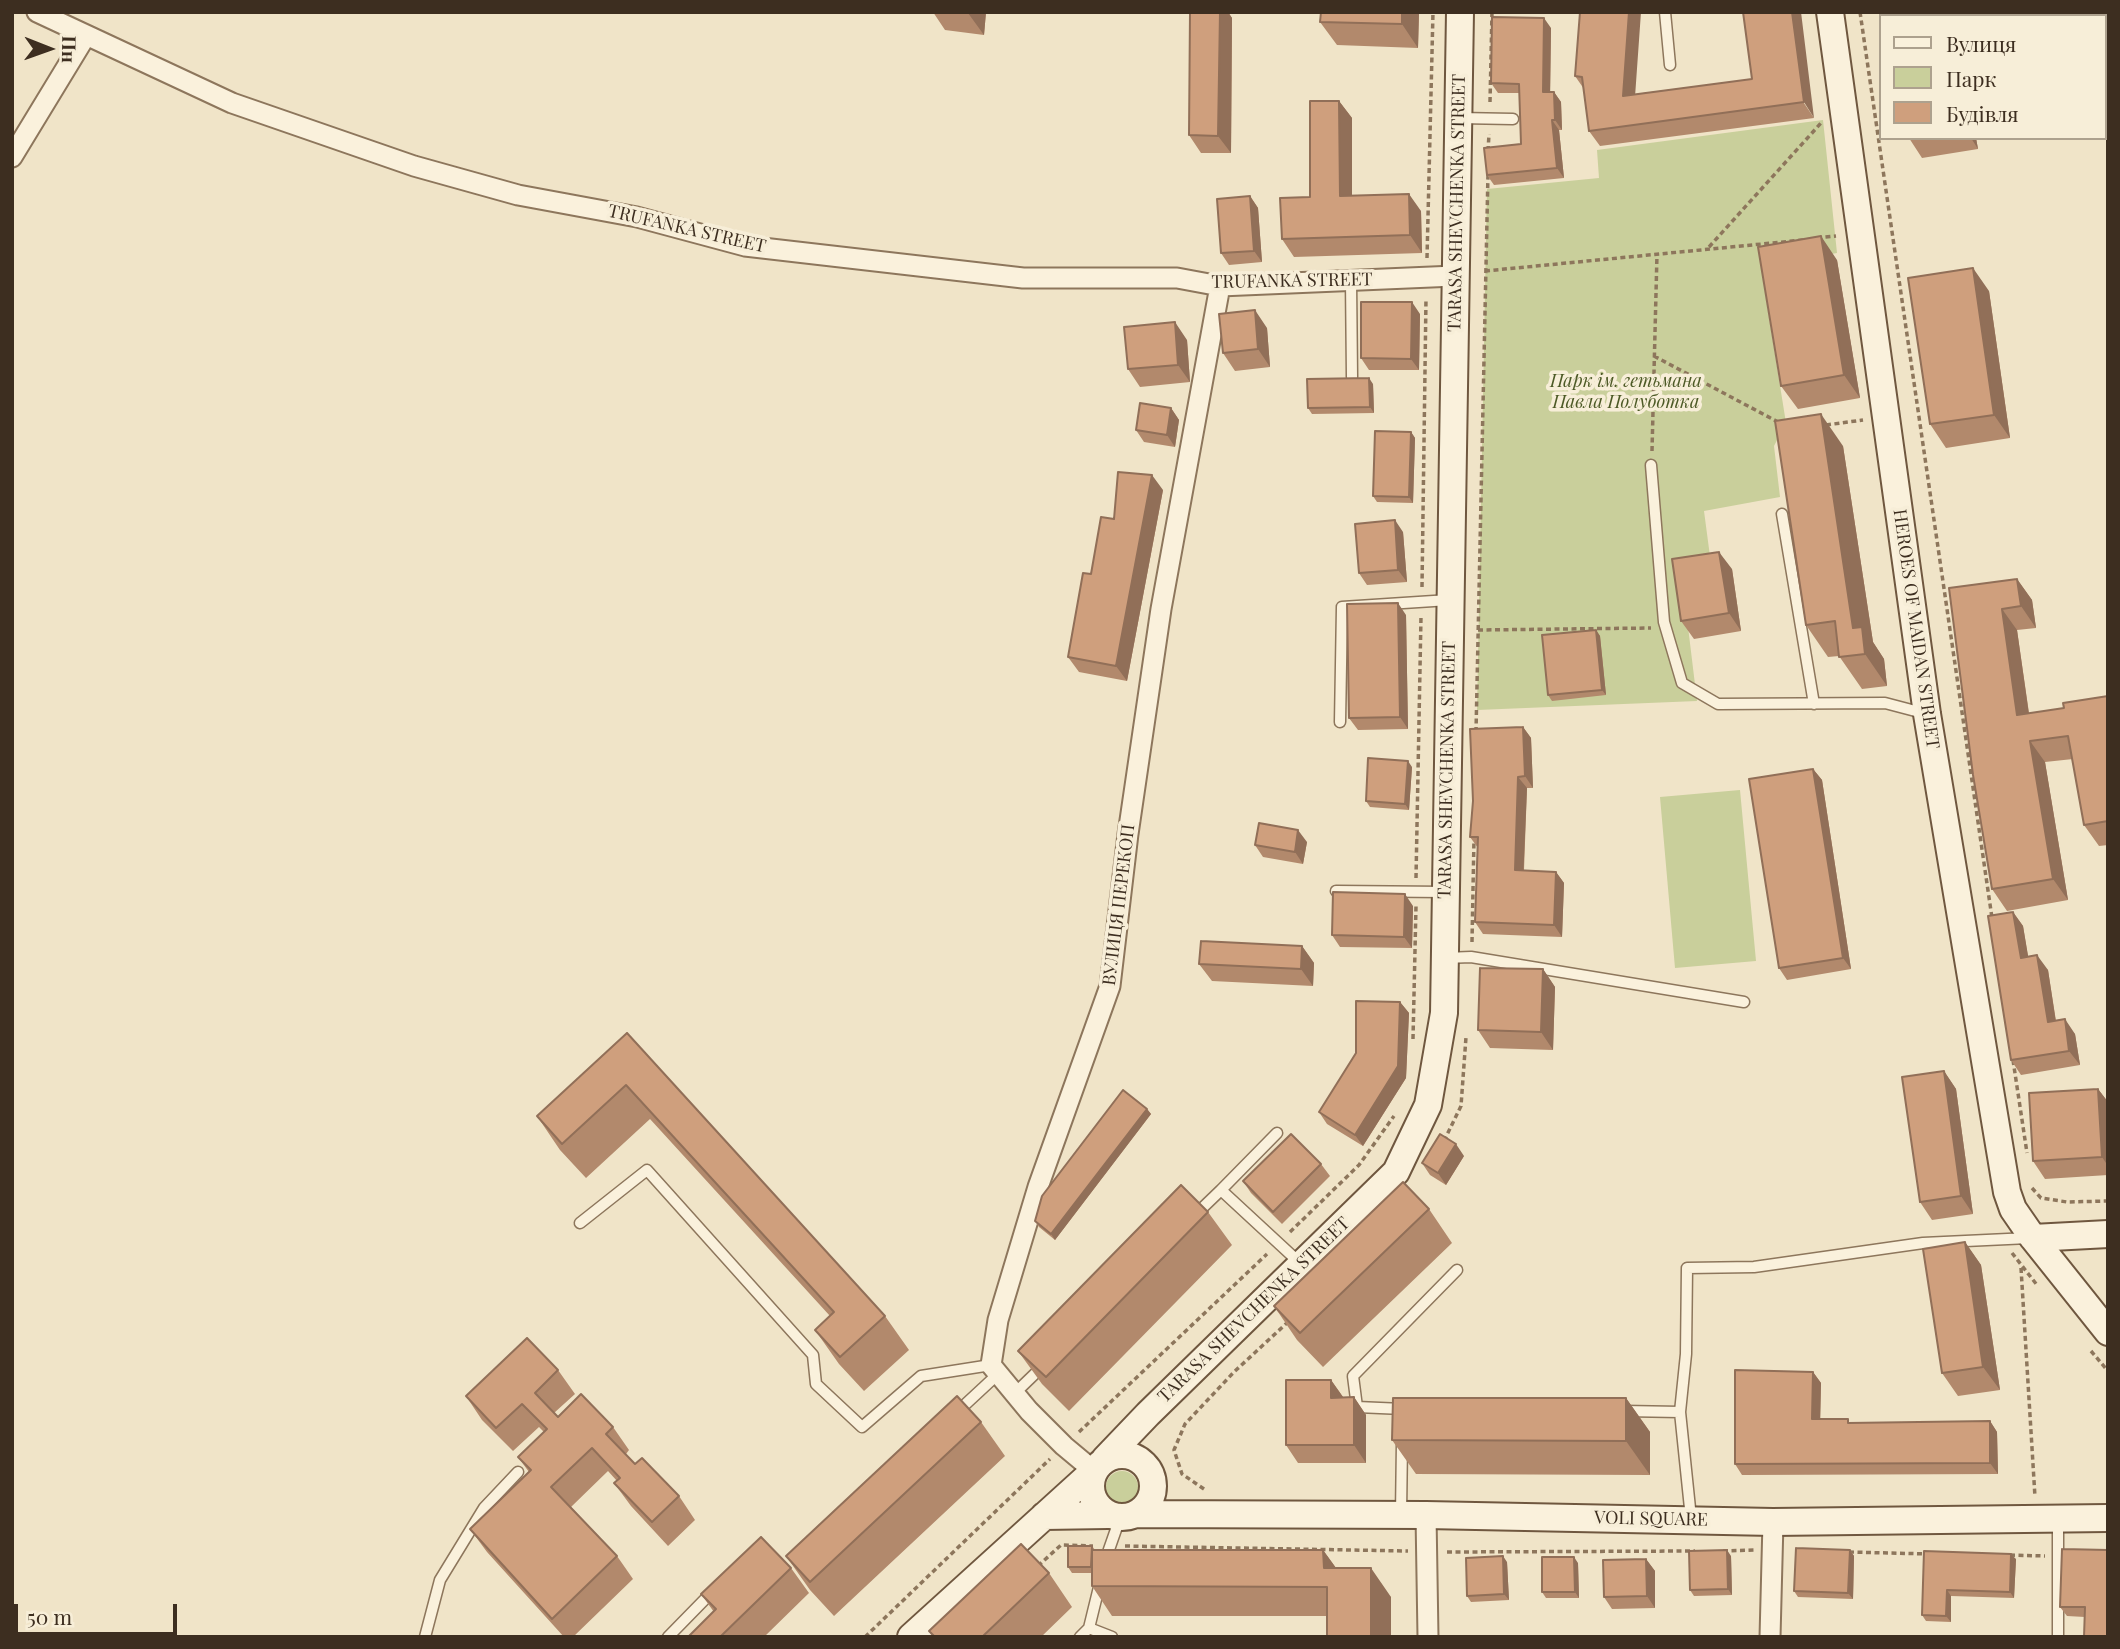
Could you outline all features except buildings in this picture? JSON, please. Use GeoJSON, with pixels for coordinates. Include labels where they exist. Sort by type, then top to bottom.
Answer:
{"type":"FeatureCollection","features":[{"type":"Feature","properties":{"kind":"main road","name":"TARASA SHEVCHENKA STREET"},"geometry":{"type":"LineString","coordinates":[[911,1637],[1100,1465],[1148,1413],[1396,1172],[1428,1105],[1444,1013],[1461,12]]}},
{"type":"Feature","properties":{"kind":"main road","name":"HEROES OF MAIDAN STREET"},"geometry":{"type":"LineString","coordinates":[[1830,12],[1927,714],[2007,1192],[2013,1209],[2033,1238]]}},
{"type":"Feature","properties":{"kind":"main road"},"geometry":{"type":"LineString","coordinates":[[2033,1238],[2108,1234]]}},
{"type":"Feature","properties":{"kind":"main road"},"geometry":{"type":"LineString","coordinates":[[2033,1238],[2108,1332]]}},
{"type":"Feature","properties":{"kind":"main road","name":"TARASA SHEVCHENKA STREET"},"geometry":{"type":"LineString","coordinates":[[1148,1413],[1150,1475]]}},
{"type":"Feature","properties":{"kind":"main road"},"geometry":{"type":"LineString","coordinates":[[1150,1475],[1150,1501],[1122,1515],[1094,1502],[1091,1494],[1100,1465],[1123,1454],[1132,1456],[1150,1475],[1201,1502]]}},
{"type":"Feature","properties":{"kind":"main road","name":"VOLI SQUARE"},"geometry":{"type":"LineString","coordinates":[[1044,1516],[1122,1515],[1201,1502],[1238,1516],[1414,1515],[1773,1521],[2108,1518]]}},
{"type":"Feature","properties":{"kind":"street","name":"TRUFANKA STREET"},"geometry":{"type":"LineString","coordinates":[[37,12],[85,37],[232,103],[414,166],[518,195],[636,217],[745,246],[1023,278],[1177,278],[1220,286],[1455,276]]}},
{"type":"Feature","properties":{"kind":"street"},"geometry":{"type":"LineString","coordinates":[[12,157],[85,37]]}},
{"type":"Feature","properties":{"kind":"street","name":"ВУЛИЦЯ ПЕРЕКОП"},"geometry":{"type":"LineString","coordinates":[[994,1369],[998,1320],[1038,1187],[1110,986],[1128,834],[1161,609],[1220,286]]}},
{"type":"Feature","properties":{"kind":"street"},"geometry":{"type":"LineString","coordinates":[[994,1369],[1064,1446],[1100,1465]]}},
{"type":"Feature","properties":{"kind":"street"},"geometry":{"type":"LineString","coordinates":[[1414,1515],[1427,1552],[1428,1637]]}},
{"type":"Feature","properties":{"kind":"street"},"geometry":{"type":"LineString","coordinates":[[1770,1637],[1773,1521]]}},
{"type":"Feature","properties":{"kind":"lane"},"geometry":{"type":"LineString","coordinates":[[1665,12],[1670,65]]}},
{"type":"Feature","properties":{"kind":"lane"},"geometry":{"type":"LineString","coordinates":[[1458,118],[1513,119]]}},
{"type":"Feature","properties":{"kind":"lane"},"geometry":{"type":"LineString","coordinates":[[1351,281],[1352,377]]}},
{"type":"Feature","properties":{"kind":"lane"},"geometry":{"type":"LineString","coordinates":[[1651,465],[1666,627],[1682,683],[1718,704],[1885,703],[1927,714]]}},
{"type":"Feature","properties":{"kind":"lane"},"geometry":{"type":"LineString","coordinates":[[1782,514],[1814,704]]}},
{"type":"Feature","properties":{"kind":"lane"},"geometry":{"type":"LineString","coordinates":[[1340,722],[1342,607],[1422,599],[1449,600]]}},
{"type":"Feature","properties":{"kind":"lane"},"geometry":{"type":"LineString","coordinates":[[1336,891],[1445,892]]}},
{"type":"Feature","properties":{"kind":"lane"},"geometry":{"type":"LineString","coordinates":[[1444,958],[1471,957],[1744,1002]]}},
{"type":"Feature","properties":{"kind":"lane"},"geometry":{"type":"LineString","coordinates":[[1181,1229],[1277,1133]]}},
{"type":"Feature","properties":{"kind":"lane"},"geometry":{"type":"LineString","coordinates":[[580,1223],[647,1170],[813,1355],[816,1384],[862,1427],[922,1376],[994,1369]]}},
{"type":"Feature","properties":{"kind":"lane"},"geometry":{"type":"LineString","coordinates":[[1221,1190],[1301,1264]]}},
{"type":"Feature","properties":{"kind":"lane"},"geometry":{"type":"LineString","coordinates":[[1692,1520],[1680,1412],[1686,1354],[1687,1268],[1754,1268],[1923,1243],[2033,1238]]}},
{"type":"Feature","properties":{"kind":"lane"},"geometry":{"type":"LineString","coordinates":[[1417,1409],[1357,1407],[1353,1376],[1457,1270]]}},
{"type":"Feature","properties":{"kind":"lane"},"geometry":{"type":"LineString","coordinates":[[1014,1394],[1054,1355]]}},
{"type":"Feature","properties":{"kind":"lane"},"geometry":{"type":"LineString","coordinates":[[948,1420],[994,1369]]}},
{"type":"Feature","properties":{"kind":"lane"},"geometry":{"type":"LineString","coordinates":[[1403,1408],[1403,1422]]}},
{"type":"Feature","properties":{"kind":"lane"},"geometry":{"type":"LineString","coordinates":[[1611,1411],[1680,1412]]}},
{"type":"Feature","properties":{"kind":"lane"},"geometry":{"type":"LineString","coordinates":[[1403,1435],[1414,1515]]}},
{"type":"Feature","properties":{"kind":"lane"},"geometry":{"type":"LineString","coordinates":[[425,1637],[440,1580],[484,1508],[518,1472]]}},
{"type":"Feature","properties":{"kind":"lane"},"geometry":{"type":"LineString","coordinates":[[1080,1637],[1089,1628],[1109,1546],[1122,1515]]}},
{"type":"Feature","properties":{"kind":"lane"},"geometry":{"type":"LineString","coordinates":[[2058,1518],[2058,1637]]}},
{"type":"Feature","properties":{"kind":"lane"},"geometry":{"type":"LineString","coordinates":[[668,1637],[724,1580]]}},
{"type":"Feature","properties":{"kind":"lane"},"geometry":{"type":"LineString","coordinates":[[1089,1628],[1112,1637]]}},
{"type":"Feature","properties":{"kind":"path"},"geometry":{"type":"LineString","coordinates":[[1413,1041],[1433,12]]}},
{"type":"Feature","properties":{"kind":"path"},"geometry":{"type":"LineString","coordinates":[[1488,154],[1492,12]]}},
{"type":"Feature","properties":{"kind":"path"},"geometry":{"type":"LineString","coordinates":[[1860,12],[1878,135]]}},
{"type":"Feature","properties":{"kind":"path"},"geometry":{"type":"LineString","coordinates":[[1707,248],[1823,120]]}},
{"type":"Feature","properties":{"kind":"path"},"geometry":{"type":"LineString","coordinates":[[1879,140],[1994,926]]}},
{"type":"Feature","properties":{"kind":"path"},"geometry":{"type":"LineString","coordinates":[[1476,741],[1488,166]]}},
{"type":"Feature","properties":{"kind":"path"},"geometry":{"type":"LineString","coordinates":[[1485,271],[1836,236]]}},
{"type":"Feature","properties":{"kind":"path"},"geometry":{"type":"LineString","coordinates":[[1651,465],[1657,254]]}},
{"type":"Feature","properties":{"kind":"path"},"geometry":{"type":"LineString","coordinates":[[1654,356],[1782,424]]}},
{"type":"Feature","properties":{"kind":"path"},"geometry":{"type":"LineString","coordinates":[[1818,426],[1865,420]]}},
{"type":"Feature","properties":{"kind":"path"},"geometry":{"type":"LineString","coordinates":[[1478,630],[1666,627]]}},
{"type":"Feature","properties":{"kind":"path"},"geometry":{"type":"LineString","coordinates":[[1471,957],[1474,838]]}},
{"type":"Feature","properties":{"kind":"path"},"geometry":{"type":"LineString","coordinates":[[1444,1142],[1461,1106],[1467,1025]]}},
{"type":"Feature","properties":{"kind":"path"},"geometry":{"type":"LineString","coordinates":[[2012,1050],[2028,1161]]}},
{"type":"Feature","properties":{"kind":"path"},"geometry":{"type":"LineString","coordinates":[[865,1637],[1359,1165],[1398,1111]]}},
{"type":"Feature","properties":{"kind":"path"},"geometry":{"type":"LineString","coordinates":[[2030,1175],[2032,1189],[2041,1198],[2067,1202],[2108,1201]]}},
{"type":"Feature","properties":{"kind":"path"},"geometry":{"type":"LineString","coordinates":[[2021,1265],[2035,1504]]}},
{"type":"Feature","properties":{"kind":"path"},"geometry":{"type":"LineString","coordinates":[[1201,1502],[1182,1475],[1174,1450],[1185,1424],[1234,1372],[1291,1320]]}},
{"type":"Feature","properties":{"kind":"path"},"geometry":{"type":"LineString","coordinates":[[1032,1572],[1062,1545],[1427,1552],[1703,1551]]}},
{"type":"Feature","properties":{"kind":"path"},"geometry":{"type":"LineString","coordinates":[[1717,1551],[1772,1550]]}},
{"type":"Feature","properties":{"kind":"path"},"geometry":{"type":"LineString","coordinates":[[1840,1552],[1936,1554]]}},
{"type":"Feature","properties":{"kind":"path"},"geometry":{"type":"LineString","coordinates":[[2004,1555],[2058,1556]]}},
{"type":"Feature","properties":{"kind":"green space","name":"Парк ім. гетьмана Павла Полуботка"},"geometry":{"type":"Polygon","coordinates":[[[1823,120],[1837,253],[1761,267],[1786,423],[1774,446],[1780,497],[1704,511],[1711,564],[1681,569],[1697,701],[1477,710],[1487,189],[1599,178],[1597,150],[1823,120]]]}},
{"type":"Feature","properties":{"kind":"green space"},"geometry":{"type":"Polygon","coordinates":[[[1740,790],[1756,961],[1675,968],[1660,797],[1740,790]]]}},
{"type":"Feature","properties":{"kind":"green space"},"geometry":{"type":"Polygon","coordinates":[[[1122,1471],[1134,1475],[1138,1487],[1134,1499],[1122,1503],[1110,1499],[1106,1487],[1110,1475],[1122,1471]]]}}]}
